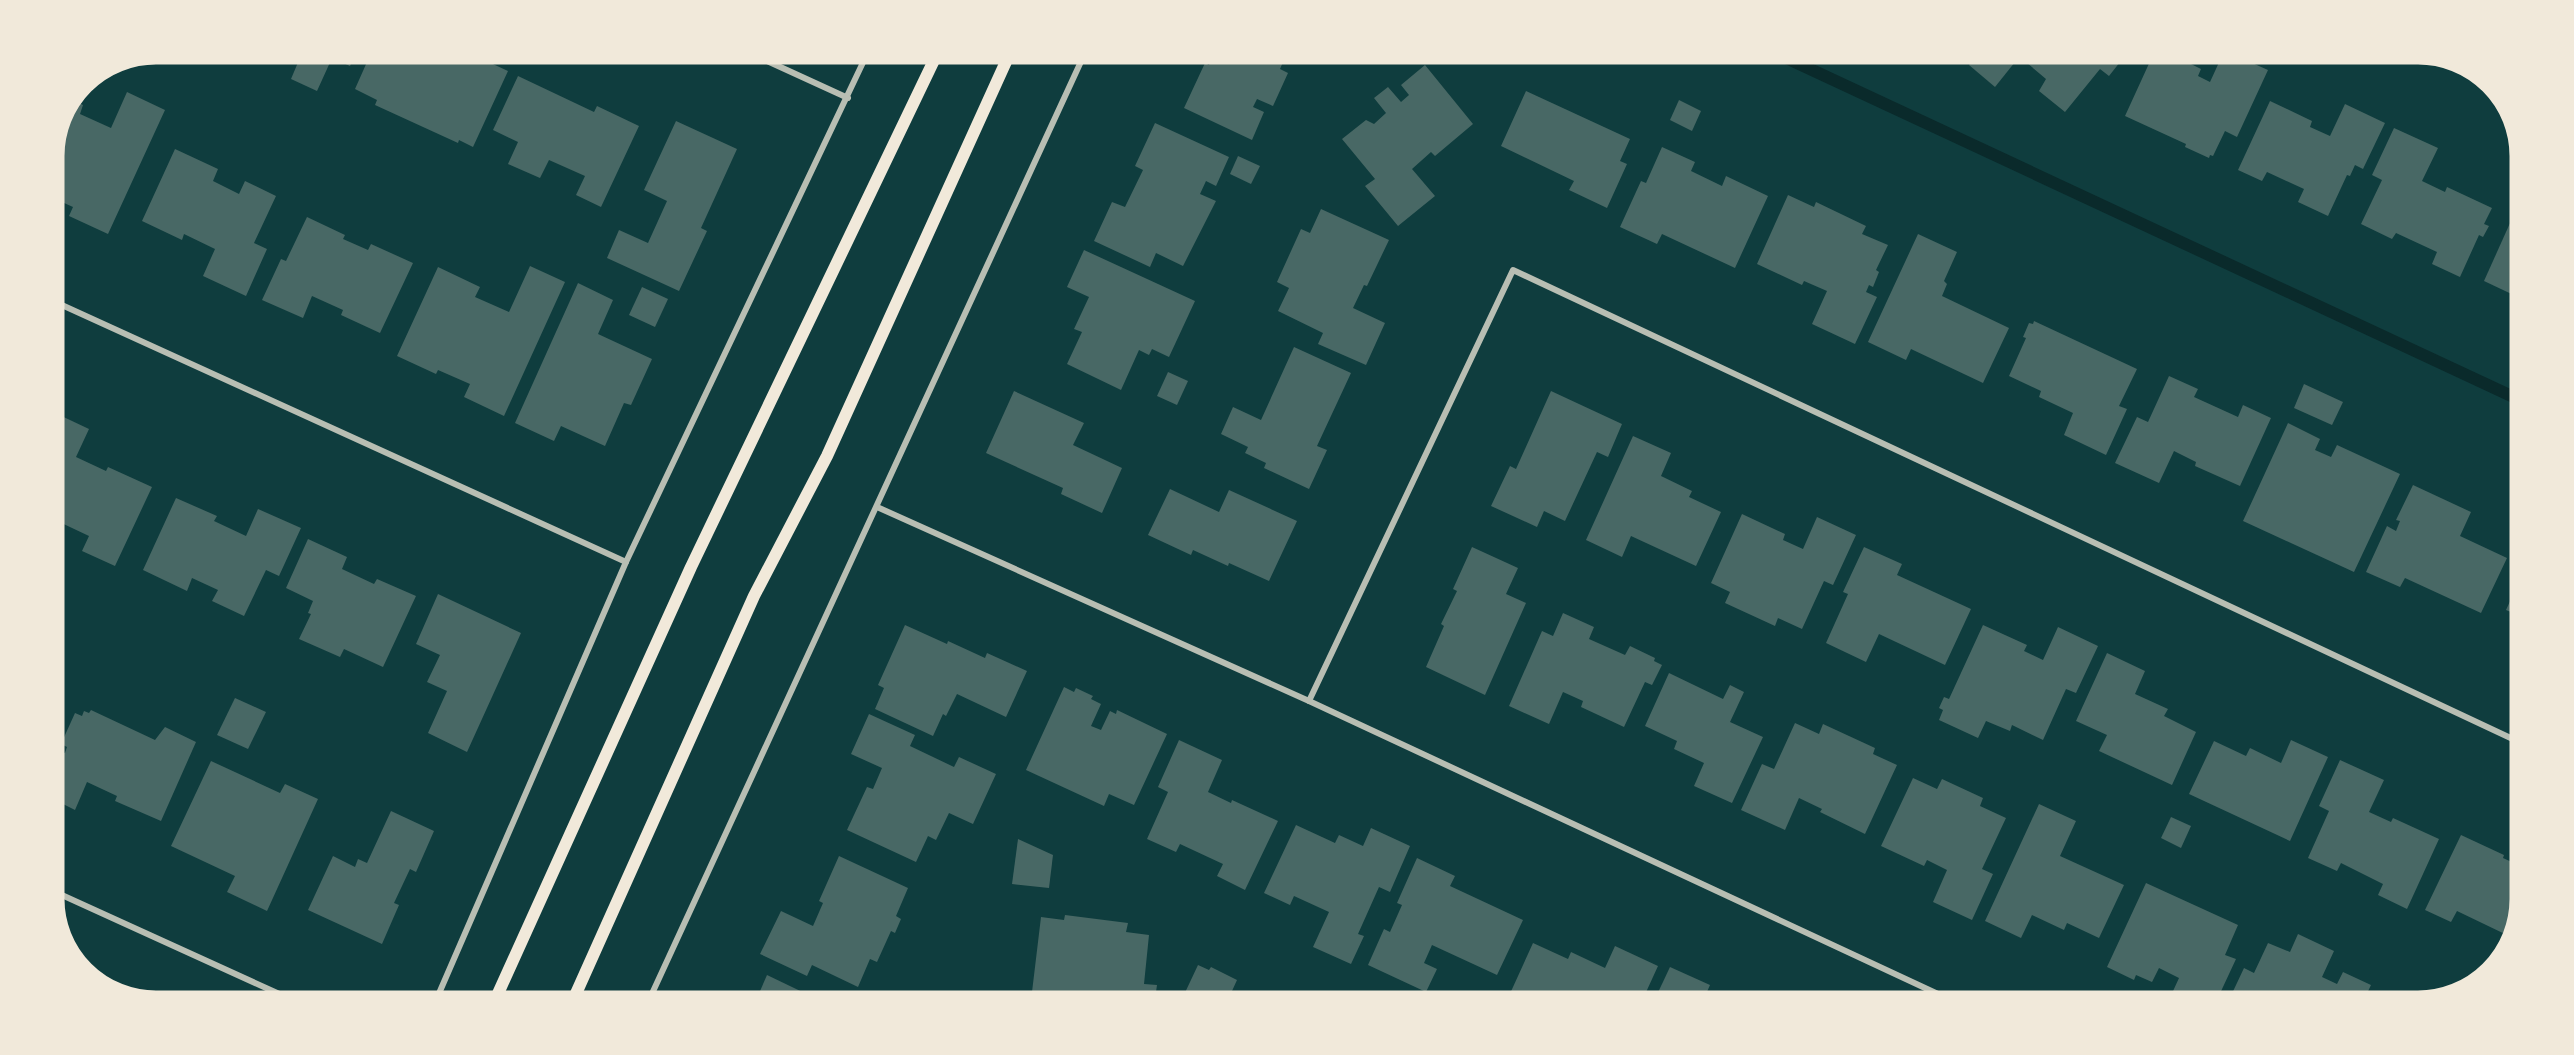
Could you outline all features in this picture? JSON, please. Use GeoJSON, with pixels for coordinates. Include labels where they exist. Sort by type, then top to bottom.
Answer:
{"type":"FeatureCollection","features":[{"type":"Feature","properties":{"kind":"main road"},"geometry":{"type":"LineString","coordinates":[[499,992],[691,567],[933,63]]}},
{"type":"Feature","properties":{"kind":"main road"},"geometry":{"type":"LineString","coordinates":[[577,992],[754,596],[827,456],[1005,63]]}},
{"type":"Feature","properties":{"kind":"street"},"geometry":{"type":"LineString","coordinates":[[772,63],[848,98]]}},
{"type":"Feature","properties":{"kind":"street"},"geometry":{"type":"LineString","coordinates":[[440,992],[626,562],[863,63]]}},
{"type":"Feature","properties":{"kind":"street"},"geometry":{"type":"LineString","coordinates":[[653,992],[1080,63]]}},
{"type":"Feature","properties":{"kind":"street"},"geometry":{"type":"LineString","coordinates":[[1309,701],[1513,270],[2511,738]]}},
{"type":"Feature","properties":{"kind":"street"},"geometry":{"type":"LineString","coordinates":[[63,306],[626,562]]}},
{"type":"Feature","properties":{"kind":"street"},"geometry":{"type":"LineString","coordinates":[[877,507],[1309,701],[1934,992]]}},
{"type":"Feature","properties":{"kind":"street"},"geometry":{"type":"LineString","coordinates":[[63,896],[275,992]]}},
{"type":"Feature","properties":{"kind":"building"},"geometry":{"type":"Polygon","coordinates":[[[298,63],[330,63],[317,91],[291,79],[298,63]]]}},
{"type":"Feature","properties":{"kind":"building"},"geometry":{"type":"Polygon","coordinates":[[[367,63],[491,63],[508,71],[473,147],[459,140],[458,143],[375,105],[377,100],[355,89],[367,63]]]}},
{"type":"Feature","properties":{"kind":"building"},"geometry":{"type":"Polygon","coordinates":[[[1205,63],[1209,65],[1210,63],[1283,63],[1280,69],[1288,73],[1273,106],[1257,99],[1253,107],[1264,112],[1252,140],[1184,108],[1205,63]]]}},
{"type":"Feature","properties":{"kind":"building"},"geometry":{"type":"Polygon","coordinates":[[[1970,63],[2014,63],[1995,87],[1969,65],[1970,63]]]}},
{"type":"Feature","properties":{"kind":"building"},"geometry":{"type":"Polygon","coordinates":[[[2027,63],[2119,63],[2109,76],[2100,69],[2065,112],[2039,91],[2046,79],[2027,63]]]}},
{"type":"Feature","properties":{"kind":"building"},"geometry":{"type":"Polygon","coordinates":[[[2149,63],[2189,63],[2201,69],[2198,76],[2210,82],[2219,63],[2252,63],[2268,70],[2237,137],[2225,131],[2213,156],[2210,155],[2209,158],[2185,147],[2186,144],[2125,116],[2149,63]]]}},
{"type":"Feature","properties":{"kind":"building"},"geometry":{"type":"Polygon","coordinates":[[[1425,65],[1473,124],[1435,156],[1431,152],[1412,169],[1435,196],[1398,226],[1365,186],[1375,179],[1342,139],[1366,120],[1374,124],[1386,113],[1374,98],[1388,87],[1401,102],[1409,95],[1401,85],[1425,65]]]}},
{"type":"Feature","properties":{"kind":"building"},"geometry":{"type":"Polygon","coordinates":[[[518,76],[594,112],[597,106],[639,126],[601,207],[576,195],[585,176],[549,160],[540,178],[508,164],[518,142],[493,130],[518,76]]]}},
{"type":"Feature","properties":{"kind":"building"},"geometry":{"type":"Polygon","coordinates":[[[1526,91],[1630,139],[1620,161],[1627,164],[1607,208],[1569,190],[1574,181],[1501,146],[1526,91]]]}},
{"type":"Feature","properties":{"kind":"building"},"geometry":{"type":"Polygon","coordinates":[[[127,92],[165,110],[108,234],[69,216],[73,207],[63,202],[63,156],[70,120],[80,103],[83,105],[80,114],[111,128],[127,92]]]}},
{"type":"Feature","properties":{"kind":"building"},"geometry":{"type":"Polygon","coordinates":[[[1679,100],[1701,111],[1692,131],[1670,120],[1679,100]]]}},
{"type":"Feature","properties":{"kind":"building"},"geometry":{"type":"Polygon","coordinates":[[[2270,101],[2312,121],[2310,127],[2330,136],[2345,104],[2385,123],[2363,169],[2355,165],[2350,176],[2347,175],[2328,216],[2298,202],[2304,189],[2267,172],[2262,181],[2238,170],[2270,101]]]}},
{"type":"Feature","properties":{"kind":"building"},"geometry":{"type":"Polygon","coordinates":[[[676,121],[737,149],[701,228],[707,231],[679,291],[607,258],[619,230],[648,243],[667,201],[644,190],[676,121]]]}},
{"type":"Feature","properties":{"kind":"building"},"geometry":{"type":"Polygon","coordinates":[[[1155,123],[1229,157],[1216,186],[1206,181],[1200,194],[1216,201],[1183,266],[1156,253],[1150,267],[1094,241],[1112,202],[1125,207],[1143,170],[1135,166],[1155,123]]]}},
{"type":"Feature","properties":{"kind":"building"},"geometry":{"type":"Polygon","coordinates":[[[2394,128],[2438,148],[2422,181],[2445,192],[2447,187],[2492,208],[2484,224],[2489,226],[2483,237],[2479,235],[2460,277],[2432,264],[2437,252],[2396,233],[2392,239],[2361,224],[2382,180],[2372,175],[2394,128]]]}},
{"type":"Feature","properties":{"kind":"building"},"geometry":{"type":"Polygon","coordinates":[[[1662,147],[1695,162],[1691,171],[1722,186],[1726,176],[1768,196],[1735,268],[1662,234],[1657,244],[1620,227],[1641,181],[1646,183],[1662,147]]]}},
{"type":"Feature","properties":{"kind":"building"},"geometry":{"type":"Polygon","coordinates":[[[175,149],[218,169],[213,181],[239,194],[245,181],[276,196],[254,243],[267,249],[246,296],[203,276],[215,249],[184,234],[182,240],[142,221],[175,149]]]}},
{"type":"Feature","properties":{"kind":"building"},"geometry":{"type":"Polygon","coordinates":[[[1238,156],[1260,166],[1251,184],[1230,174],[1238,156]]]}},
{"type":"Feature","properties":{"kind":"building"},"geometry":{"type":"Polygon","coordinates":[[[1788,195],[1814,207],[1816,202],[1866,226],[1862,234],[1888,245],[1876,270],[1879,272],[1873,287],[1869,285],[1866,292],[1877,297],[1855,344],[1812,324],[1827,291],[1804,281],[1802,285],[1757,264],[1788,195]]]}},
{"type":"Feature","properties":{"kind":"building"},"geometry":{"type":"Polygon","coordinates":[[[1321,209],[1389,240],[1367,286],[1364,285],[1353,308],[1385,323],[1366,365],[1318,344],[1323,333],[1278,311],[1289,288],[1277,282],[1301,229],[1310,233],[1321,209]]]}},
{"type":"Feature","properties":{"kind":"building"},"geometry":{"type":"Polygon","coordinates":[[[307,217],[345,235],[343,239],[368,250],[371,244],[413,263],[380,333],[341,315],[343,310],[312,296],[303,318],[262,300],[281,259],[286,261],[307,217]]]}},
{"type":"Feature","properties":{"kind":"building"},"geometry":{"type":"Polygon","coordinates":[[[2511,221],[2511,294],[2484,281],[2511,221]]]}},
{"type":"Feature","properties":{"kind":"building"},"geometry":{"type":"Polygon","coordinates":[[[1918,234],[1957,252],[1944,281],[1947,284],[1942,296],[2009,328],[1983,383],[1911,349],[1906,360],[1868,342],[1918,234]]]}},
{"type":"Feature","properties":{"kind":"building"},"geometry":{"type":"Polygon","coordinates":[[[1084,250],[1195,301],[1169,357],[1152,349],[1149,355],[1139,350],[1121,390],[1067,364],[1082,332],[1074,329],[1089,297],[1067,287],[1084,250]]]}},
{"type":"Feature","properties":{"kind":"building"},"geometry":{"type":"Polygon","coordinates":[[[530,266],[565,282],[504,416],[464,397],[470,384],[438,370],[436,374],[397,356],[438,267],[480,287],[475,297],[509,312],[530,266]]]}},
{"type":"Feature","properties":{"kind":"building"},"geometry":{"type":"Polygon","coordinates":[[[578,283],[613,300],[598,334],[652,359],[631,405],[624,403],[605,446],[561,426],[554,441],[515,423],[578,283]]]}},
{"type":"Feature","properties":{"kind":"building"},"geometry":{"type":"Polygon","coordinates":[[[642,287],[668,299],[655,327],[629,315],[642,287]]]}},
{"type":"Feature","properties":{"kind":"building"},"geometry":{"type":"Polygon","coordinates":[[[2034,321],[2137,369],[2119,406],[2127,409],[2106,455],[2064,435],[2073,413],[2039,397],[2041,391],[2009,376],[2026,338],[2023,337],[2029,323],[2033,324],[2034,321]]]}},
{"type":"Feature","properties":{"kind":"building"},"geometry":{"type":"Polygon","coordinates":[[[1294,347],[1351,373],[1317,446],[1327,450],[1309,489],[1264,468],[1266,463],[1245,453],[1248,447],[1221,434],[1233,407],[1261,420],[1294,347]]]}},
{"type":"Feature","properties":{"kind":"building"},"geometry":{"type":"Polygon","coordinates":[[[1168,372],[1188,381],[1177,405],[1157,396],[1168,372]]]}},
{"type":"Feature","properties":{"kind":"building"},"geometry":{"type":"Polygon","coordinates":[[[2169,376],[2198,389],[2194,397],[2238,417],[2243,405],[2271,418],[2240,486],[2195,466],[2196,462],[2174,451],[2159,483],[2115,463],[2137,417],[2148,422],[2169,376]]]}},
{"type":"Feature","properties":{"kind":"building"},"geometry":{"type":"Polygon","coordinates":[[[2304,384],[2343,402],[2332,425],[2294,408],[2304,384]]]}},
{"type":"Feature","properties":{"kind":"building"},"geometry":{"type":"Polygon","coordinates":[[[1014,391],[1084,423],[1073,445],[1122,468],[1102,513],[1061,494],[1063,488],[986,453],[1014,391]]]}},
{"type":"Feature","properties":{"kind":"building"},"geometry":{"type":"Polygon","coordinates":[[[1551,391],[1622,424],[1608,457],[1597,452],[1565,521],[1544,511],[1537,527],[1491,506],[1510,466],[1516,469],[1551,391]]]}},
{"type":"Feature","properties":{"kind":"building"},"geometry":{"type":"Polygon","coordinates":[[[63,417],[89,429],[76,457],[106,471],[108,467],[152,487],[115,566],[82,551],[89,536],[63,524],[63,417]]]}},
{"type":"Feature","properties":{"kind":"building"},"geometry":{"type":"Polygon","coordinates":[[[2288,423],[2320,439],[2315,450],[2331,457],[2337,445],[2400,474],[2354,572],[2243,521],[2288,423]]]}},
{"type":"Feature","properties":{"kind":"building"},"geometry":{"type":"Polygon","coordinates":[[[1633,436],[1671,453],[1661,476],[1692,491],[1689,497],[1721,512],[1696,566],[1631,536],[1622,557],[1586,540],[1633,436]]]}},
{"type":"Feature","properties":{"kind":"building"},"geometry":{"type":"Polygon","coordinates":[[[2413,485],[2471,512],[2460,536],[2507,558],[2481,613],[2405,578],[2400,587],[2366,572],[2387,526],[2396,531],[2400,521],[2396,520],[2413,485]]]}},
{"type":"Feature","properties":{"kind":"building"},"geometry":{"type":"Polygon","coordinates":[[[1170,489],[1219,512],[1229,490],[1297,521],[1269,581],[1193,550],[1191,555],[1148,535],[1170,489]]]}},
{"type":"Feature","properties":{"kind":"building"},"geometry":{"type":"Polygon","coordinates":[[[176,498],[217,516],[214,521],[246,536],[258,509],[301,528],[279,576],[266,570],[244,616],[212,601],[218,590],[192,578],[187,591],[143,570],[176,498]]]}},
{"type":"Feature","properties":{"kind":"building"},"geometry":{"type":"Polygon","coordinates":[[[1742,514],[1785,534],[1783,540],[1803,549],[1817,517],[1856,535],[1833,585],[1824,581],[1802,629],[1778,618],[1775,626],[1725,603],[1730,592],[1711,583],[1742,514]]]}},
{"type":"Feature","properties":{"kind":"building"},"geometry":{"type":"Polygon","coordinates":[[[308,539],[347,557],[342,569],[374,584],[377,579],[416,596],[383,667],[344,649],[340,657],[299,639],[311,614],[308,613],[313,601],[286,588],[308,539]]]}},
{"type":"Feature","properties":{"kind":"building"},"geometry":{"type":"Polygon","coordinates":[[[1472,547],[1518,568],[1506,594],[1526,603],[1485,695],[1426,667],[1444,626],[1441,624],[1457,591],[1453,589],[1472,547]]]}},
{"type":"Feature","properties":{"kind":"building"},"geometry":{"type":"Polygon","coordinates":[[[1864,547],[1902,564],[1897,575],[1971,609],[1945,665],[1879,634],[1866,662],[1826,643],[1848,594],[1843,592],[1864,547]]]}},
{"type":"Feature","properties":{"kind":"building"},"geometry":{"type":"Polygon","coordinates":[[[438,594],[521,633],[467,752],[428,733],[447,691],[427,682],[440,655],[416,644],[438,594]]]}},
{"type":"Feature","properties":{"kind":"building"},"geometry":{"type":"Polygon","coordinates":[[[2511,599],[2511,612],[2506,610],[2511,599]]]}},
{"type":"Feature","properties":{"kind":"building"},"geometry":{"type":"Polygon","coordinates":[[[1563,613],[1594,627],[1589,639],[1625,655],[1630,646],[1655,658],[1654,661],[1662,665],[1652,685],[1645,682],[1624,727],[1581,707],[1583,701],[1563,692],[1549,724],[1509,706],[1542,631],[1553,636],[1563,613]]]}},
{"type":"Feature","properties":{"kind":"building"},"geometry":{"type":"Polygon","coordinates":[[[905,625],[947,644],[948,641],[985,658],[987,653],[1027,671],[1006,717],[957,694],[946,716],[943,714],[933,736],[875,709],[884,688],[878,685],[905,625]]]}},
{"type":"Feature","properties":{"kind":"building"},"geometry":{"type":"Polygon","coordinates":[[[1983,625],[2027,645],[2024,651],[2043,660],[2058,627],[2098,646],[2076,693],[2066,689],[2043,740],[2012,725],[2010,731],[1986,721],[1978,738],[1939,720],[1943,710],[1939,708],[1944,697],[1949,699],[1983,625]]]}},
{"type":"Feature","properties":{"kind":"building"},"geometry":{"type":"Polygon","coordinates":[[[2107,653],[2145,671],[2135,694],[2168,709],[2164,716],[2196,732],[2172,785],[2099,751],[2107,735],[2076,721],[2107,653]]]}},
{"type":"Feature","properties":{"kind":"building"},"geometry":{"type":"Polygon","coordinates":[[[1669,673],[1723,699],[1730,685],[1744,692],[1730,722],[1763,737],[1732,803],[1694,786],[1704,763],[1674,749],[1677,741],[1645,726],[1669,673]]]}},
{"type":"Feature","properties":{"kind":"building"},"geometry":{"type":"Polygon","coordinates":[[[1064,687],[1074,692],[1076,688],[1093,696],[1091,699],[1101,704],[1091,726],[1101,730],[1110,711],[1116,714],[1117,710],[1167,734],[1134,805],[1109,794],[1104,806],[1026,770],[1064,687]]]}},
{"type":"Feature","properties":{"kind":"building"},"geometry":{"type":"Polygon","coordinates":[[[235,698],[266,712],[248,749],[217,735],[235,698]]]}},
{"type":"Feature","properties":{"kind":"building"},"geometry":{"type":"Polygon","coordinates":[[[91,710],[155,740],[165,727],[196,742],[161,821],[115,801],[117,796],[87,782],[75,810],[63,804],[63,752],[65,753],[67,747],[63,745],[63,740],[75,713],[82,716],[84,711],[89,713],[91,710]]]}},
{"type":"Feature","properties":{"kind":"building"},"geometry":{"type":"Polygon","coordinates":[[[869,714],[915,735],[910,746],[954,767],[959,757],[996,774],[973,824],[949,813],[936,840],[928,836],[916,862],[847,830],[867,787],[873,789],[882,768],[851,754],[869,714]]]}},
{"type":"Feature","properties":{"kind":"building"},"geometry":{"type":"Polygon","coordinates":[[[1795,723],[1819,734],[1823,724],[1875,748],[1873,754],[1897,765],[1865,834],[1820,812],[1822,809],[1799,798],[1785,830],[1741,810],[1762,764],[1774,769],[1795,723]]]}},
{"type":"Feature","properties":{"kind":"building"},"geometry":{"type":"Polygon","coordinates":[[[1179,740],[1222,760],[1208,792],[1278,821],[1245,890],[1217,876],[1223,864],[1180,844],[1176,852],[1147,839],[1168,792],[1158,787],[1179,740]]]}},
{"type":"Feature","properties":{"kind":"building"},"geometry":{"type":"Polygon","coordinates":[[[2291,740],[2328,757],[2290,841],[2189,794],[2214,741],[2246,756],[2250,748],[2281,763],[2291,740]]]}},
{"type":"Feature","properties":{"kind":"building"},"geometry":{"type":"Polygon","coordinates":[[[2340,760],[2384,780],[2369,812],[2391,822],[2393,818],[2439,839],[2407,909],[2378,895],[2383,884],[2341,863],[2337,871],[2308,858],[2329,811],[2319,806],[2340,760]]]}},
{"type":"Feature","properties":{"kind":"building"},"geometry":{"type":"Polygon","coordinates":[[[211,761],[280,793],[285,784],[318,799],[267,911],[227,892],[235,876],[171,846],[211,761]]]}},
{"type":"Feature","properties":{"kind":"building"},"geometry":{"type":"Polygon","coordinates":[[[1913,778],[1937,789],[1942,779],[1983,798],[1980,806],[2006,818],[1982,869],[1993,874],[1972,920],[1933,902],[1947,870],[1927,860],[1924,866],[1881,846],[1913,778]]]}},
{"type":"Feature","properties":{"kind":"building"},"geometry":{"type":"Polygon","coordinates":[[[2039,804],[2076,821],[2060,856],[2124,885],[2099,938],[2067,923],[2064,930],[2032,915],[2021,938],[1985,921],[2039,804]]]}},
{"type":"Feature","properties":{"kind":"building"},"geometry":{"type":"Polygon","coordinates":[[[391,811],[434,831],[416,872],[410,869],[394,903],[399,905],[382,944],[308,910],[333,856],[355,867],[358,859],[367,863],[391,811]]]}},
{"type":"Feature","properties":{"kind":"building"},"geometry":{"type":"Polygon","coordinates":[[[2171,817],[2191,826],[2181,848],[2161,838],[2171,817]]]}},
{"type":"Feature","properties":{"kind":"building"},"geometry":{"type":"Polygon","coordinates":[[[1296,825],[1335,843],[1339,835],[1363,846],[1371,828],[1410,846],[1390,892],[1379,887],[1358,934],[1364,936],[1351,964],[1313,947],[1329,912],[1294,896],[1290,905],[1264,893],[1296,825]]]}},
{"type":"Feature","properties":{"kind":"building"},"geometry":{"type":"Polygon","coordinates":[[[2461,835],[2504,855],[2503,858],[2511,862],[2511,899],[2504,934],[2457,911],[2451,922],[2425,910],[2461,835]]]}},
{"type":"Feature","properties":{"kind":"building"},"geometry":{"type":"Polygon","coordinates":[[[1018,839],[1053,855],[1049,888],[1012,884],[1018,839]]]}},
{"type":"Feature","properties":{"kind":"building"},"geometry":{"type":"Polygon","coordinates":[[[839,856],[908,888],[896,916],[901,919],[895,933],[891,931],[877,962],[870,959],[858,987],[812,965],[807,976],[760,954],[781,911],[813,926],[823,903],[819,901],[839,856]]]}},
{"type":"Feature","properties":{"kind":"building"},"geometry":{"type":"Polygon","coordinates":[[[1417,858],[1455,876],[1450,886],[1523,920],[1497,975],[1432,945],[1424,963],[1437,969],[1426,992],[1368,965],[1384,929],[1390,932],[1402,905],[1397,903],[1417,858]]]}},
{"type":"Feature","properties":{"kind":"building"},"geometry":{"type":"Polygon","coordinates":[[[2146,883],[2238,925],[2225,955],[2236,959],[2221,992],[2173,992],[2179,978],[2159,968],[2152,982],[2136,975],[2134,980],[2107,967],[2146,883]]]}},
{"type":"Feature","properties":{"kind":"building"},"geometry":{"type":"Polygon","coordinates":[[[1065,915],[1128,923],[1126,932],[1149,935],[1144,984],[1157,985],[1156,992],[1032,992],[1041,917],[1064,920],[1065,915]]]}},
{"type":"Feature","properties":{"kind":"building"},"geometry":{"type":"Polygon","coordinates":[[[2298,934],[2334,951],[2322,977],[2337,984],[2343,972],[2371,985],[2368,992],[2233,992],[2244,968],[2254,973],[2268,943],[2290,952],[2298,934]]]}},
{"type":"Feature","properties":{"kind":"building"},"geometry":{"type":"Polygon","coordinates":[[[1533,943],[1568,959],[1571,952],[1605,968],[1615,946],[1658,966],[1646,992],[1511,992],[1533,943]]]}},
{"type":"Feature","properties":{"kind":"building"},"geometry":{"type":"Polygon","coordinates":[[[1198,965],[1209,970],[1211,967],[1237,980],[1232,991],[1234,992],[1185,992],[1198,965]]]}},
{"type":"Feature","properties":{"kind":"building"},"geometry":{"type":"Polygon","coordinates":[[[1670,967],[1710,985],[1707,992],[1658,992],[1670,967]]]}},
{"type":"Feature","properties":{"kind":"building"},"geometry":{"type":"Polygon","coordinates":[[[767,975],[802,992],[760,992],[767,975]]]}},
{"type":"Feature","properties":{"kind":"waterway"},"geometry":{"type":"LineString","coordinates":[[1797,63],[2511,396]]}}]}
